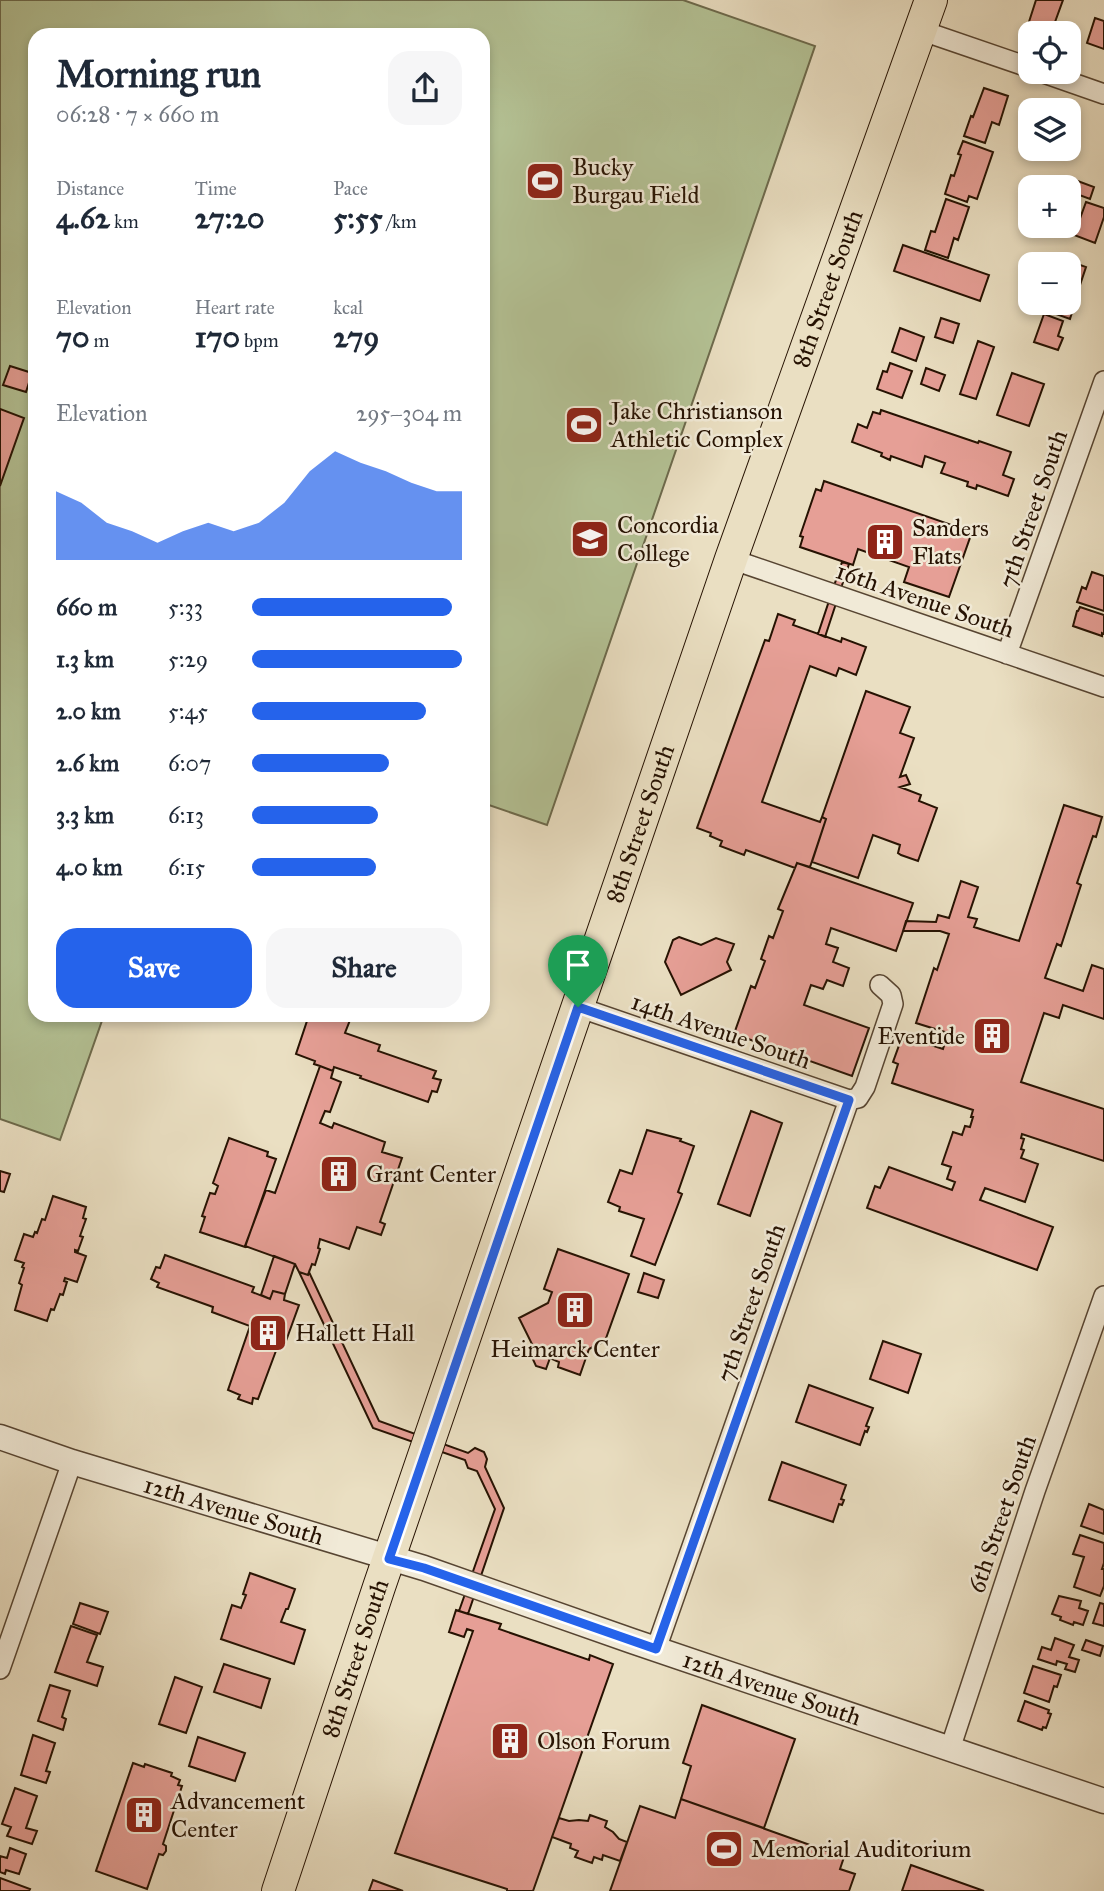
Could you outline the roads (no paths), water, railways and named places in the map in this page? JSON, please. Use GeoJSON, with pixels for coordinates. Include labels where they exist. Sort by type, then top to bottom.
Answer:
{"type":"FeatureCollection","features":[{"type":"Feature","properties":{"kind":"main road","name":"8th Street South"},"geometry":{"type":"LineString","coordinates":[[278,1891],[731,559],[931,0]]}},
{"type":"Feature","properties":{"kind":"street"},"geometry":{"type":"LineString","coordinates":[[920,30],[1018,64]]}},
{"type":"Feature","properties":{"kind":"street"},"geometry":{"type":"LineString","coordinates":[[1077,84],[1104,93]]}},
{"type":"Feature","properties":{"kind":"street","name":"7th Street South"},"geometry":{"type":"LineString","coordinates":[[1007,653],[1104,381]]}},
{"type":"Feature","properties":{"kind":"street","name":"16th Avenue South"},"geometry":{"type":"LineString","coordinates":[[731,559],[1104,687]]}},
{"type":"Feature","properties":{"kind":"street","name":"7th Street South"},"geometry":{"type":"LineString","coordinates":[[656,1649],[849,1100],[858,1098],[865,1087],[893,1004],[891,995],[880,985]]}},
{"type":"Feature","properties":{"kind":"street","name":"14th Avenue South"},"geometry":{"type":"LineString","coordinates":[[578,1007],[849,1100]]}},
{"type":"Feature","properties":{"kind":"street","name":"6th Street South"},"geometry":{"type":"LineString","coordinates":[[950,1749],[1035,1491],[1104,1296]]}},
{"type":"Feature","properties":{"kind":"street","name":"12th Avenue South"},"geometry":{"type":"LineString","coordinates":[[0,1437],[72,1462],[424,1568],[1104,1801]]}},
{"type":"Feature","properties":{"kind":"street"},"geometry":{"type":"LineString","coordinates":[[0,1670],[72,1462]]}},
{"type":"Feature","properties":{"kind":"place","name":"Bucky Burgau Field"},"geometry":{"type":"Point","coordinates":[545,181]}},
{"type":"Feature","properties":{"kind":"place","name":"Jake Christianson Athletic Complex"},"geometry":{"type":"Point","coordinates":[584,425]}},
{"type":"Feature","properties":{"kind":"place","name":"Concordia College"},"geometry":{"type":"Point","coordinates":[590,539]}},
{"type":"Feature","properties":{"kind":"place","name":"Sanders Flats"},"geometry":{"type":"Point","coordinates":[885,542]}},
{"type":"Feature","properties":{"kind":"place","name":"Eventide"},"geometry":{"type":"Point","coordinates":[992,1036]}},
{"type":"Feature","properties":{"kind":"place","name":"Grant Center"},"geometry":{"type":"Point","coordinates":[339,1174]}},
{"type":"Feature","properties":{"kind":"place","name":"Heimarck Center"},"geometry":{"type":"Point","coordinates":[575,1310]}},
{"type":"Feature","properties":{"kind":"place","name":"Hallett Hall"},"geometry":{"type":"Point","coordinates":[268,1333]}},
{"type":"Feature","properties":{"kind":"place","name":"Olson Forum"},"geometry":{"type":"Point","coordinates":[510,1741]}},
{"type":"Feature","properties":{"kind":"place","name":"Advancement Center"},"geometry":{"type":"Point","coordinates":[144,1815]}},
{"type":"Feature","properties":{"kind":"place","name":"Memorial Auditorium"},"geometry":{"type":"Point","coordinates":[724,1849]}}]}
